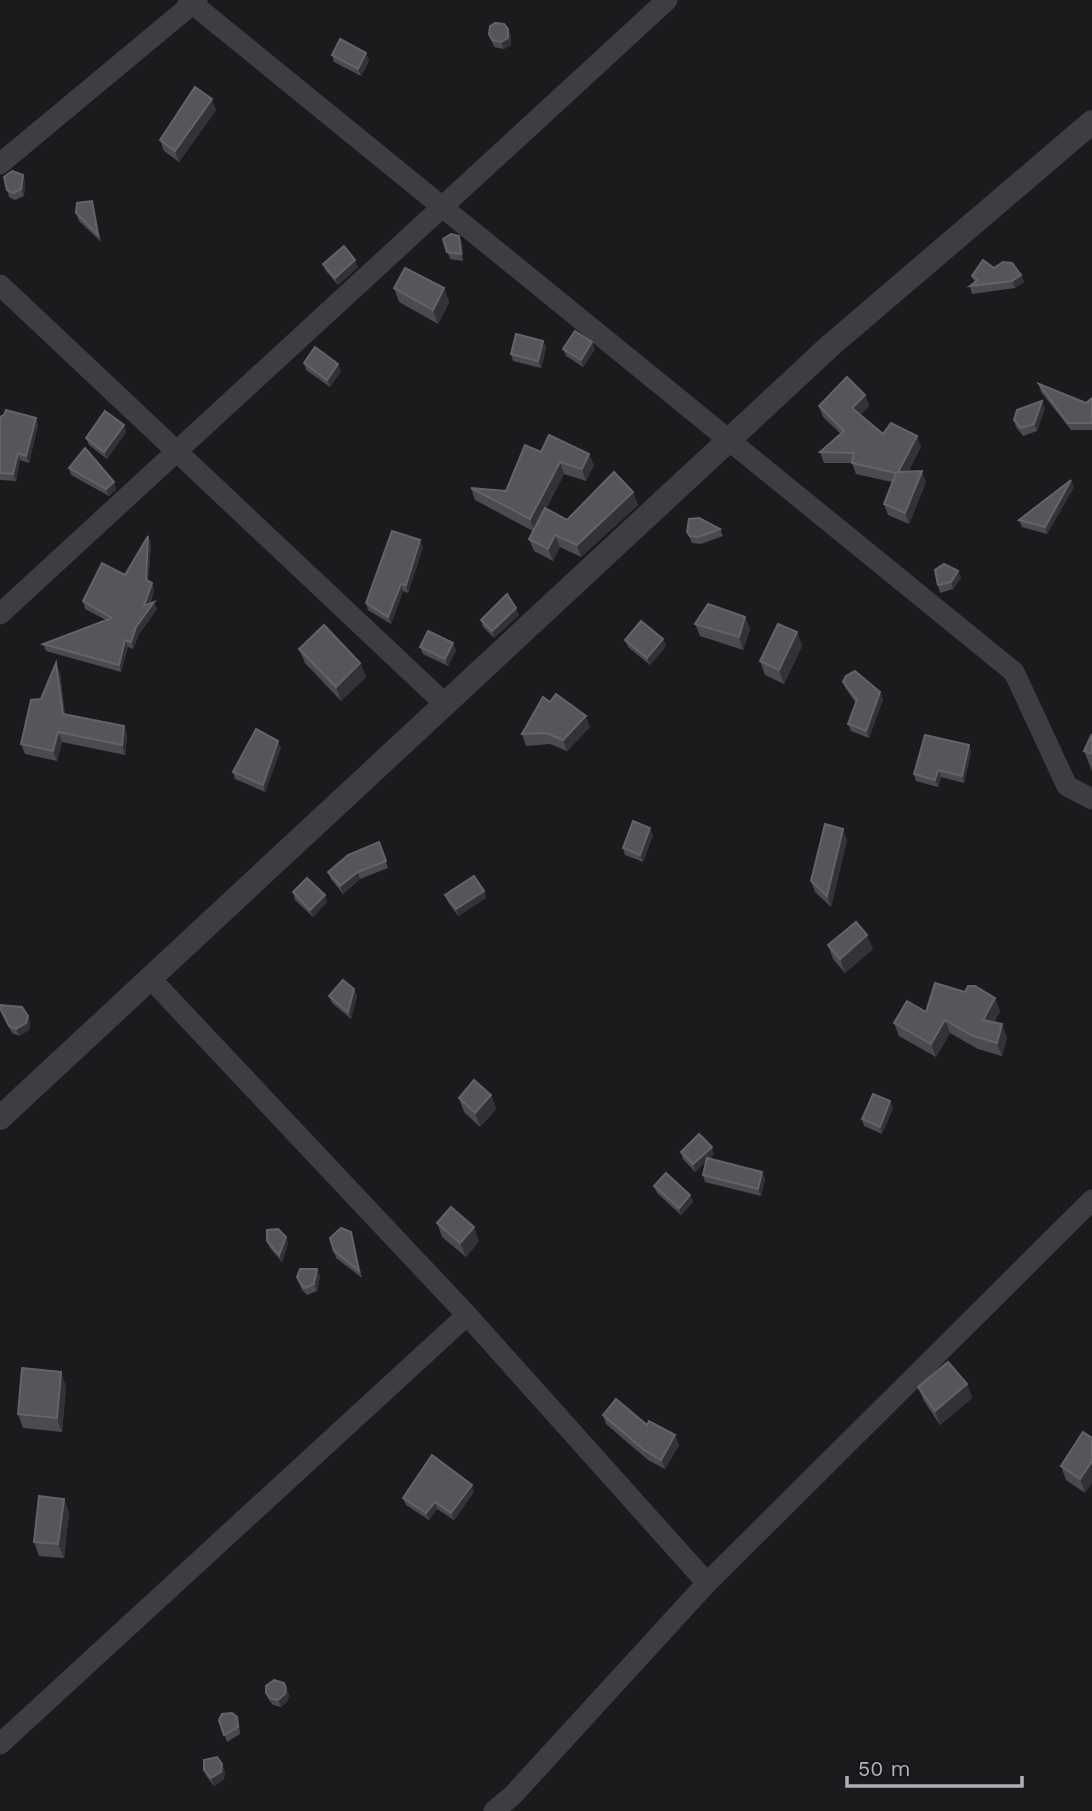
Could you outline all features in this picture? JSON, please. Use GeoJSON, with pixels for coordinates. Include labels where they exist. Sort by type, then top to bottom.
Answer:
{"type":"FeatureCollection","features":[{"type":"Feature","properties":{"kind":"street"},"geometry":{"type":"LineString","coordinates":[[0,614],[175,450],[667,0]]}},
{"type":"Feature","properties":{"kind":"street"},"geometry":{"type":"LineString","coordinates":[[0,164],[193,1],[728,441],[1014,672],[1067,786],[1092,799]]}},
{"type":"Feature","properties":{"kind":"street"},"geometry":{"type":"LineString","coordinates":[[0,1118],[831,345],[1092,122]]}},
{"type":"Feature","properties":{"kind":"street"},"geometry":{"type":"LineString","coordinates":[[0,285],[445,704]]}},
{"type":"Feature","properties":{"kind":"street"},"geometry":{"type":"LineString","coordinates":[[150,978],[467,1315],[707,1583]]}},
{"type":"Feature","properties":{"kind":"street"},"geometry":{"type":"LineString","coordinates":[[494,1811],[513,1795],[707,1583],[1092,1200]]}},
{"type":"Feature","properties":{"kind":"street"},"geometry":{"type":"LineString","coordinates":[[0,1744],[467,1315]]}},
{"type":"Feature","properties":{"kind":"building"},"geometry":{"type":"Polygon","coordinates":[[[495,23],[504,24],[508,29],[508,38],[501,42],[492,40],[489,34],[490,26],[495,23]]]}},
{"type":"Feature","properties":{"kind":"building"},"geometry":{"type":"Polygon","coordinates":[[[340,39],[366,53],[358,69],[332,55],[340,39]]]}},
{"type":"Feature","properties":{"kind":"building"},"geometry":{"type":"Polygon","coordinates":[[[195,87],[212,99],[175,151],[160,140],[195,87]]]}},
{"type":"Feature","properties":{"kind":"building"},"geometry":{"type":"Polygon","coordinates":[[[12,171],[23,175],[21,189],[13,193],[7,190],[4,177],[12,171]]]}},
{"type":"Feature","properties":{"kind":"building"},"geometry":{"type":"Polygon","coordinates":[[[92,201],[98,235],[76,213],[77,203],[92,201]]]}},
{"type":"Feature","properties":{"kind":"building"},"geometry":{"type":"Polygon","coordinates":[[[451,234],[459,236],[461,254],[447,252],[443,239],[451,234]]]}},
{"type":"Feature","properties":{"kind":"building"},"geometry":{"type":"Polygon","coordinates":[[[344,246],[355,260],[335,278],[323,264],[344,246]]]}},
{"type":"Feature","properties":{"kind":"building"},"geometry":{"type":"Polygon","coordinates":[[[983,260],[994,268],[1003,262],[1012,263],[1021,275],[1012,281],[970,286],[978,280],[972,276],[983,260]]]}},
{"type":"Feature","properties":{"kind":"building"},"geometry":{"type":"Polygon","coordinates":[[[405,268],[444,288],[433,310],[394,288],[405,268]]]}},
{"type":"Feature","properties":{"kind":"building"},"geometry":{"type":"Polygon","coordinates":[[[575,331],[592,342],[581,360],[563,349],[575,331]]]}},
{"type":"Feature","properties":{"kind":"building"},"geometry":{"type":"Polygon","coordinates":[[[516,334],[543,341],[538,361],[511,354],[516,334]]]}},
{"type":"Feature","properties":{"kind":"building"},"geometry":{"type":"Polygon","coordinates":[[[315,347],[338,364],[327,380],[304,363],[315,347]]]}},
{"type":"Feature","properties":{"kind":"building"},"geometry":{"type":"Polygon","coordinates":[[[847,377],[865,395],[852,408],[883,434],[891,423],[917,436],[898,472],[922,471],[905,513],[884,504],[896,473],[852,463],[854,453],[820,452],[844,431],[819,406],[847,377]]]}},
{"type":"Feature","properties":{"kind":"building"},"geometry":{"type":"Polygon","coordinates":[[[1039,384],[1086,403],[1092,398],[1092,423],[1068,423],[1039,384]]]}},
{"type":"Feature","properties":{"kind":"building"},"geometry":{"type":"Polygon","coordinates":[[[1042,401],[1034,424],[1021,428],[1014,420],[1017,410],[1042,401]]]}},
{"type":"Feature","properties":{"kind":"building"},"geometry":{"type":"Polygon","coordinates":[[[6,410],[36,418],[26,456],[18,453],[13,474],[0,473],[0,417],[6,410]]]}},
{"type":"Feature","properties":{"kind":"building"},"geometry":{"type":"Polygon","coordinates":[[[105,411],[124,425],[104,452],[86,438],[105,411]]]}},
{"type":"Feature","properties":{"kind":"building"},"geometry":{"type":"Polygon","coordinates":[[[549,435],[589,454],[582,469],[560,462],[530,519],[471,488],[506,491],[525,445],[541,452],[549,435]]]}},
{"type":"Feature","properties":{"kind":"building"},"geometry":{"type":"Polygon","coordinates":[[[85,448],[114,482],[106,489],[69,468],[85,448]]]}},
{"type":"Feature","properties":{"kind":"building"},"geometry":{"type":"Polygon","coordinates":[[[614,472],[633,492],[577,545],[555,535],[548,549],[529,539],[545,508],[567,520],[614,472]]]}},
{"type":"Feature","properties":{"kind":"building"},"geometry":{"type":"Polygon","coordinates":[[[1071,480],[1045,527],[1019,520],[1071,480]]]}},
{"type":"Feature","properties":{"kind":"building"},"geometry":{"type":"Polygon","coordinates":[[[699,518],[720,529],[698,537],[690,536],[687,532],[689,519],[699,518]]]}},
{"type":"Feature","properties":{"kind":"building"},"geometry":{"type":"Polygon","coordinates":[[[392,531],[420,540],[406,585],[401,584],[388,617],[366,603],[392,531]]]}},
{"type":"Feature","properties":{"kind":"building"},"geometry":{"type":"Polygon","coordinates":[[[148,536],[146,580],[152,583],[144,606],[154,602],[136,627],[131,642],[125,640],[119,665],[43,644],[112,618],[83,601],[102,563],[125,575],[148,536]]]}},
{"type":"Feature","properties":{"kind":"building"},"geometry":{"type":"Polygon","coordinates":[[[944,564],[958,571],[951,582],[938,585],[935,570],[944,564]]]}},
{"type":"Feature","properties":{"kind":"building"},"geometry":{"type":"Polygon","coordinates":[[[507,594],[516,608],[492,631],[481,620],[507,594]]]}},
{"type":"Feature","properties":{"kind":"building"},"geometry":{"type":"Polygon","coordinates":[[[708,604],[745,617],[739,637],[695,624],[708,604]]]}},
{"type":"Feature","properties":{"kind":"building"},"geometry":{"type":"Polygon","coordinates":[[[641,621],[663,639],[647,658],[625,640],[641,621]]]}},
{"type":"Feature","properties":{"kind":"building"},"geometry":{"type":"Polygon","coordinates":[[[778,624],[797,632],[779,670],[760,661],[778,624]]]}},
{"type":"Feature","properties":{"kind":"building"},"geometry":{"type":"Polygon","coordinates":[[[324,625],[360,663],[336,687],[299,649],[324,625]]]}},
{"type":"Feature","properties":{"kind":"building"},"geometry":{"type":"Polygon","coordinates":[[[428,631],[453,643],[445,659],[420,647],[428,631]]]}},
{"type":"Feature","properties":{"kind":"building"},"geometry":{"type":"Polygon","coordinates":[[[56,663],[63,714],[124,726],[122,745],[58,732],[53,751],[21,744],[31,700],[41,699],[56,663]]]}},
{"type":"Feature","properties":{"kind":"building"},"geometry":{"type":"Polygon","coordinates":[[[855,671],[880,692],[866,731],[848,724],[857,700],[843,682],[846,676],[855,671]]]}},
{"type":"Feature","properties":{"kind":"building"},"geometry":{"type":"Polygon","coordinates":[[[556,694],[586,716],[563,740],[546,733],[522,734],[543,697],[550,702],[556,694]]]}},
{"type":"Feature","properties":{"kind":"building"},"geometry":{"type":"Polygon","coordinates":[[[256,729],[278,741],[263,785],[233,772],[256,729]]]}},
{"type":"Feature","properties":{"kind":"building"},"geometry":{"type":"Polygon","coordinates":[[[1092,734],[1092,754],[1084,751],[1092,734]]]}},
{"type":"Feature","properties":{"kind":"building"},"geometry":{"type":"Polygon","coordinates":[[[925,735],[969,745],[962,776],[938,770],[935,780],[914,774],[925,735]]]}},
{"type":"Feature","properties":{"kind":"building"},"geometry":{"type":"Polygon","coordinates":[[[633,821],[650,828],[640,855],[623,848],[633,821]]]}},
{"type":"Feature","properties":{"kind":"building"},"geometry":{"type":"Polygon","coordinates":[[[825,824],[843,829],[827,896],[811,881],[825,824]]]}},
{"type":"Feature","properties":{"kind":"building"},"geometry":{"type":"Polygon","coordinates":[[[379,842],[386,861],[358,872],[340,886],[328,872],[348,855],[379,842]]]}},
{"type":"Feature","properties":{"kind":"building"},"geometry":{"type":"Polygon","coordinates":[[[474,876],[484,891],[456,909],[445,895],[474,876]]]}},
{"type":"Feature","properties":{"kind":"building"},"geometry":{"type":"Polygon","coordinates":[[[307,878],[325,895],[310,910],[293,892],[307,878]]]}},
{"type":"Feature","properties":{"kind":"building"},"geometry":{"type":"Polygon","coordinates":[[[856,922],[867,935],[840,959],[828,945],[856,922]]]}},
{"type":"Feature","properties":{"kind":"building"},"geometry":{"type":"Polygon","coordinates":[[[343,980],[354,989],[348,1012],[329,996],[343,980]]]}},
{"type":"Feature","properties":{"kind":"building"},"geometry":{"type":"Polygon","coordinates":[[[935,983],[965,992],[968,986],[975,986],[995,998],[983,1020],[1002,1024],[997,1043],[973,1036],[945,1020],[931,1044],[894,1023],[907,1001],[926,1012],[935,983]]]}},
{"type":"Feature","properties":{"kind":"building"},"geometry":{"type":"Polygon","coordinates":[[[0,1005],[22,1007],[28,1016],[26,1023],[16,1029],[9,1026],[0,1005]]]}},
{"type":"Feature","properties":{"kind":"building"},"geometry":{"type":"Polygon","coordinates":[[[474,1080],[491,1095],[475,1113],[459,1098],[474,1080]]]}},
{"type":"Feature","properties":{"kind":"building"},"geometry":{"type":"Polygon","coordinates":[[[873,1094],[890,1101],[880,1127],[862,1119],[873,1094]]]}},
{"type":"Feature","properties":{"kind":"building"},"geometry":{"type":"Polygon","coordinates":[[[699,1134],[712,1147],[693,1164],[681,1152],[699,1134]]]}},
{"type":"Feature","properties":{"kind":"building"},"geometry":{"type":"Polygon","coordinates":[[[707,1158],[762,1172],[758,1189],[703,1175],[707,1158]]]}},
{"type":"Feature","properties":{"kind":"building"},"geometry":{"type":"Polygon","coordinates":[[[666,1173],[690,1195],[679,1208],[654,1186],[666,1173]]]}},
{"type":"Feature","properties":{"kind":"building"},"geometry":{"type":"Polygon","coordinates":[[[451,1207],[474,1227],[460,1243],[437,1223],[451,1207]]]}},
{"type":"Feature","properties":{"kind":"building"},"geometry":{"type":"Polygon","coordinates":[[[341,1228],[351,1232],[359,1271],[334,1251],[330,1238],[341,1228]]]}},
{"type":"Feature","properties":{"kind":"building"},"geometry":{"type":"Polygon","coordinates":[[[278,1229],[286,1237],[279,1255],[267,1241],[267,1230],[278,1229]]]}},
{"type":"Feature","properties":{"kind":"building"},"geometry":{"type":"Polygon","coordinates":[[[300,1269],[317,1269],[314,1284],[305,1288],[300,1283],[297,1277],[300,1269]]]}},
{"type":"Feature","properties":{"kind":"building"},"geometry":{"type":"Polygon","coordinates":[[[948,1362],[967,1384],[935,1411],[918,1387],[948,1362]]]}},
{"type":"Feature","properties":{"kind":"building"},"geometry":{"type":"Polygon","coordinates":[[[22,1368],[61,1372],[57,1418],[18,1414],[22,1368]]]}},
{"type":"Feature","properties":{"kind":"building"},"geometry":{"type":"Polygon","coordinates":[[[616,1399],[647,1425],[649,1421],[675,1435],[661,1460],[644,1450],[603,1415],[616,1399]]]}},
{"type":"Feature","properties":{"kind":"building"},"geometry":{"type":"Polygon","coordinates":[[[1083,1432],[1092,1438],[1092,1461],[1080,1479],[1061,1466],[1083,1432]]]}},
{"type":"Feature","properties":{"kind":"building"},"geometry":{"type":"Polygon","coordinates":[[[432,1455],[472,1485],[451,1513],[435,1502],[426,1513],[403,1498],[432,1455]]]}},
{"type":"Feature","properties":{"kind":"building"},"geometry":{"type":"Polygon","coordinates":[[[39,1496],[64,1499],[58,1544],[34,1542],[39,1496]]]}},
{"type":"Feature","properties":{"kind":"building"},"geometry":{"type":"Polygon","coordinates":[[[274,1680],[284,1683],[286,1688],[285,1694],[278,1700],[270,1698],[266,1693],[266,1686],[274,1680]]]}},
{"type":"Feature","properties":{"kind":"building"},"geometry":{"type":"Polygon","coordinates":[[[232,1713],[237,1717],[238,1727],[224,1735],[219,1720],[222,1714],[232,1713]]]}},
{"type":"Feature","properties":{"kind":"building"},"geometry":{"type":"Polygon","coordinates":[[[217,1757],[222,1764],[221,1772],[211,1778],[204,1770],[204,1760],[217,1757]]]}}]}
